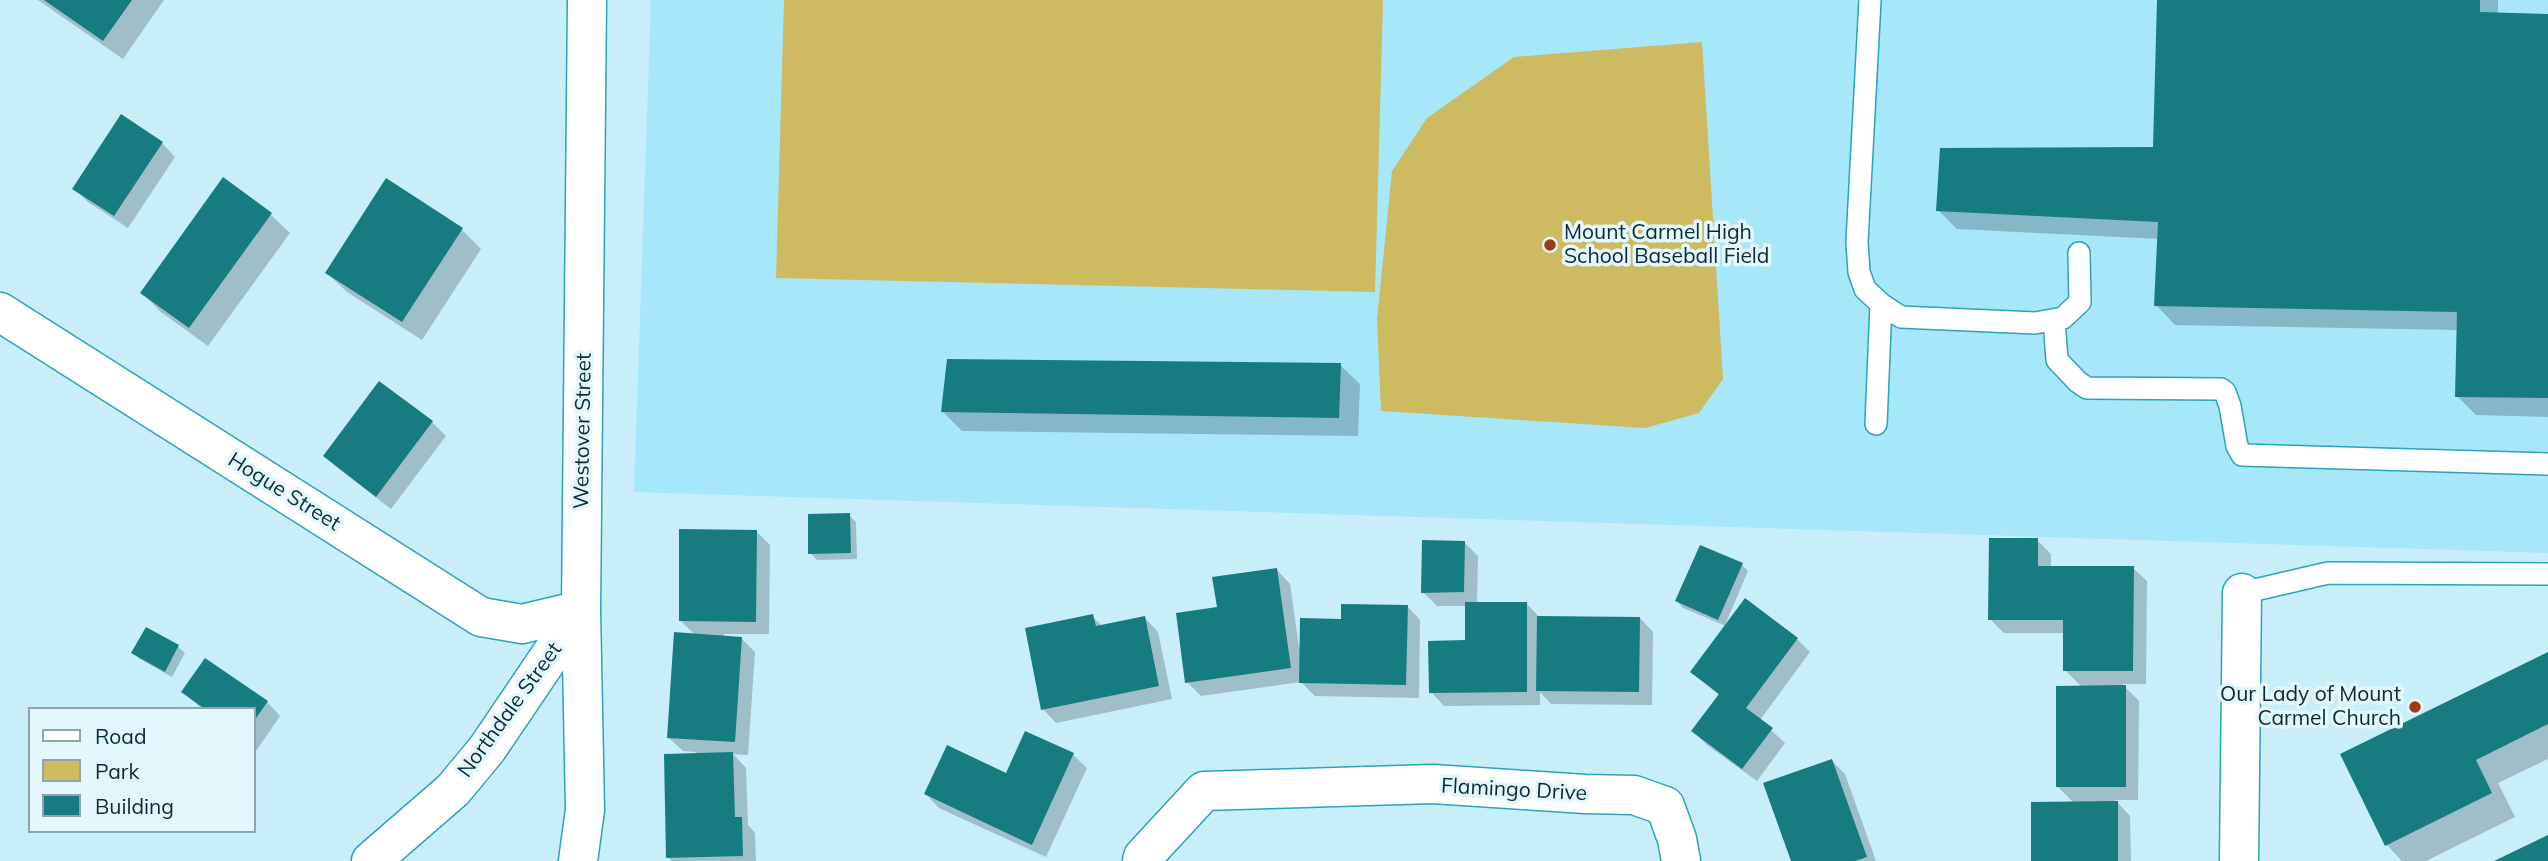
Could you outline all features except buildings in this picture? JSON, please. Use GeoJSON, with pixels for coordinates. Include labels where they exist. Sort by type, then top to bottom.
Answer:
{"type":"FeatureCollection","features":[{"type":"Feature","properties":{"kind":"street","name":"Westover Street"},"geometry":{"type":"LineString","coordinates":[[578,861],[585,810],[581,610],[587,0]]}},
{"type":"Feature","properties":{"kind":"street","name":"Hogue Street"},"geometry":{"type":"LineString","coordinates":[[0,312],[481,617],[522,624],[581,610]]}},
{"type":"Feature","properties":{"kind":"street"},"geometry":{"type":"LineString","coordinates":[[2239,861],[2242,593]]}},
{"type":"Feature","properties":{"kind":"street","name":"Northdale Street"},"geometry":{"type":"LineString","coordinates":[[370,861],[453,790],[487,748],[581,610]]}},
{"type":"Feature","properties":{"kind":"street","name":"Flamingo Drive"},"geometry":{"type":"LineString","coordinates":[[1142,861],[1204,791],[1433,785],[1634,795],[1665,806],[1677,839],[1681,861]]}},
{"type":"Feature","properties":{"kind":"lane"},"geometry":{"type":"LineString","coordinates":[[1870,0],[1857,242],[1865,289],[1901,317],[2035,323],[2054,320],[2063,318],[2080,303],[2080,253]]}},
{"type":"Feature","properties":{"kind":"lane"},"geometry":{"type":"LineString","coordinates":[[1876,424],[1881,304]]}},
{"type":"Feature","properties":{"kind":"lane"},"geometry":{"type":"LineString","coordinates":[[2054,320],[2057,360],[2087,388],[2221,389],[2225,392],[2230,406],[2237,446],[2242,454],[2548,464]]}},
{"type":"Feature","properties":{"kind":"lane"},"geometry":{"type":"LineString","coordinates":[[2242,593],[2328,573],[2548,573]]}},
{"type":"Feature","properties":{"kind":"shaded area"},"geometry":{"type":"Polygon","coordinates":[[[651,0],[2548,0],[2548,553],[634,492],[651,0]]]}},
{"type":"Feature","properties":{"kind":"green space"},"geometry":{"type":"Polygon","coordinates":[[[784,0],[1383,0],[1375,292],[776,278],[784,0]]]}},
{"type":"Feature","properties":{"kind":"green space","name":"Mount Carmel High School Baseball Field"},"geometry":{"type":"Polygon","coordinates":[[[1702,42],[1723,379],[1699,413],[1645,428],[1381,411],[1377,319],[1392,171],[1427,118],[1514,57],[1702,42]]]}},
{"type":"Feature","properties":{"kind":"place","name":"Mount Carmel High School Baseball Field"},"geometry":{"type":"Point","coordinates":[1550,245]}},
{"type":"Feature","properties":{"kind":"place","name":"Our Lady of Mount Carmel Church"},"geometry":{"type":"Point","coordinates":[2415,707]}}]}
